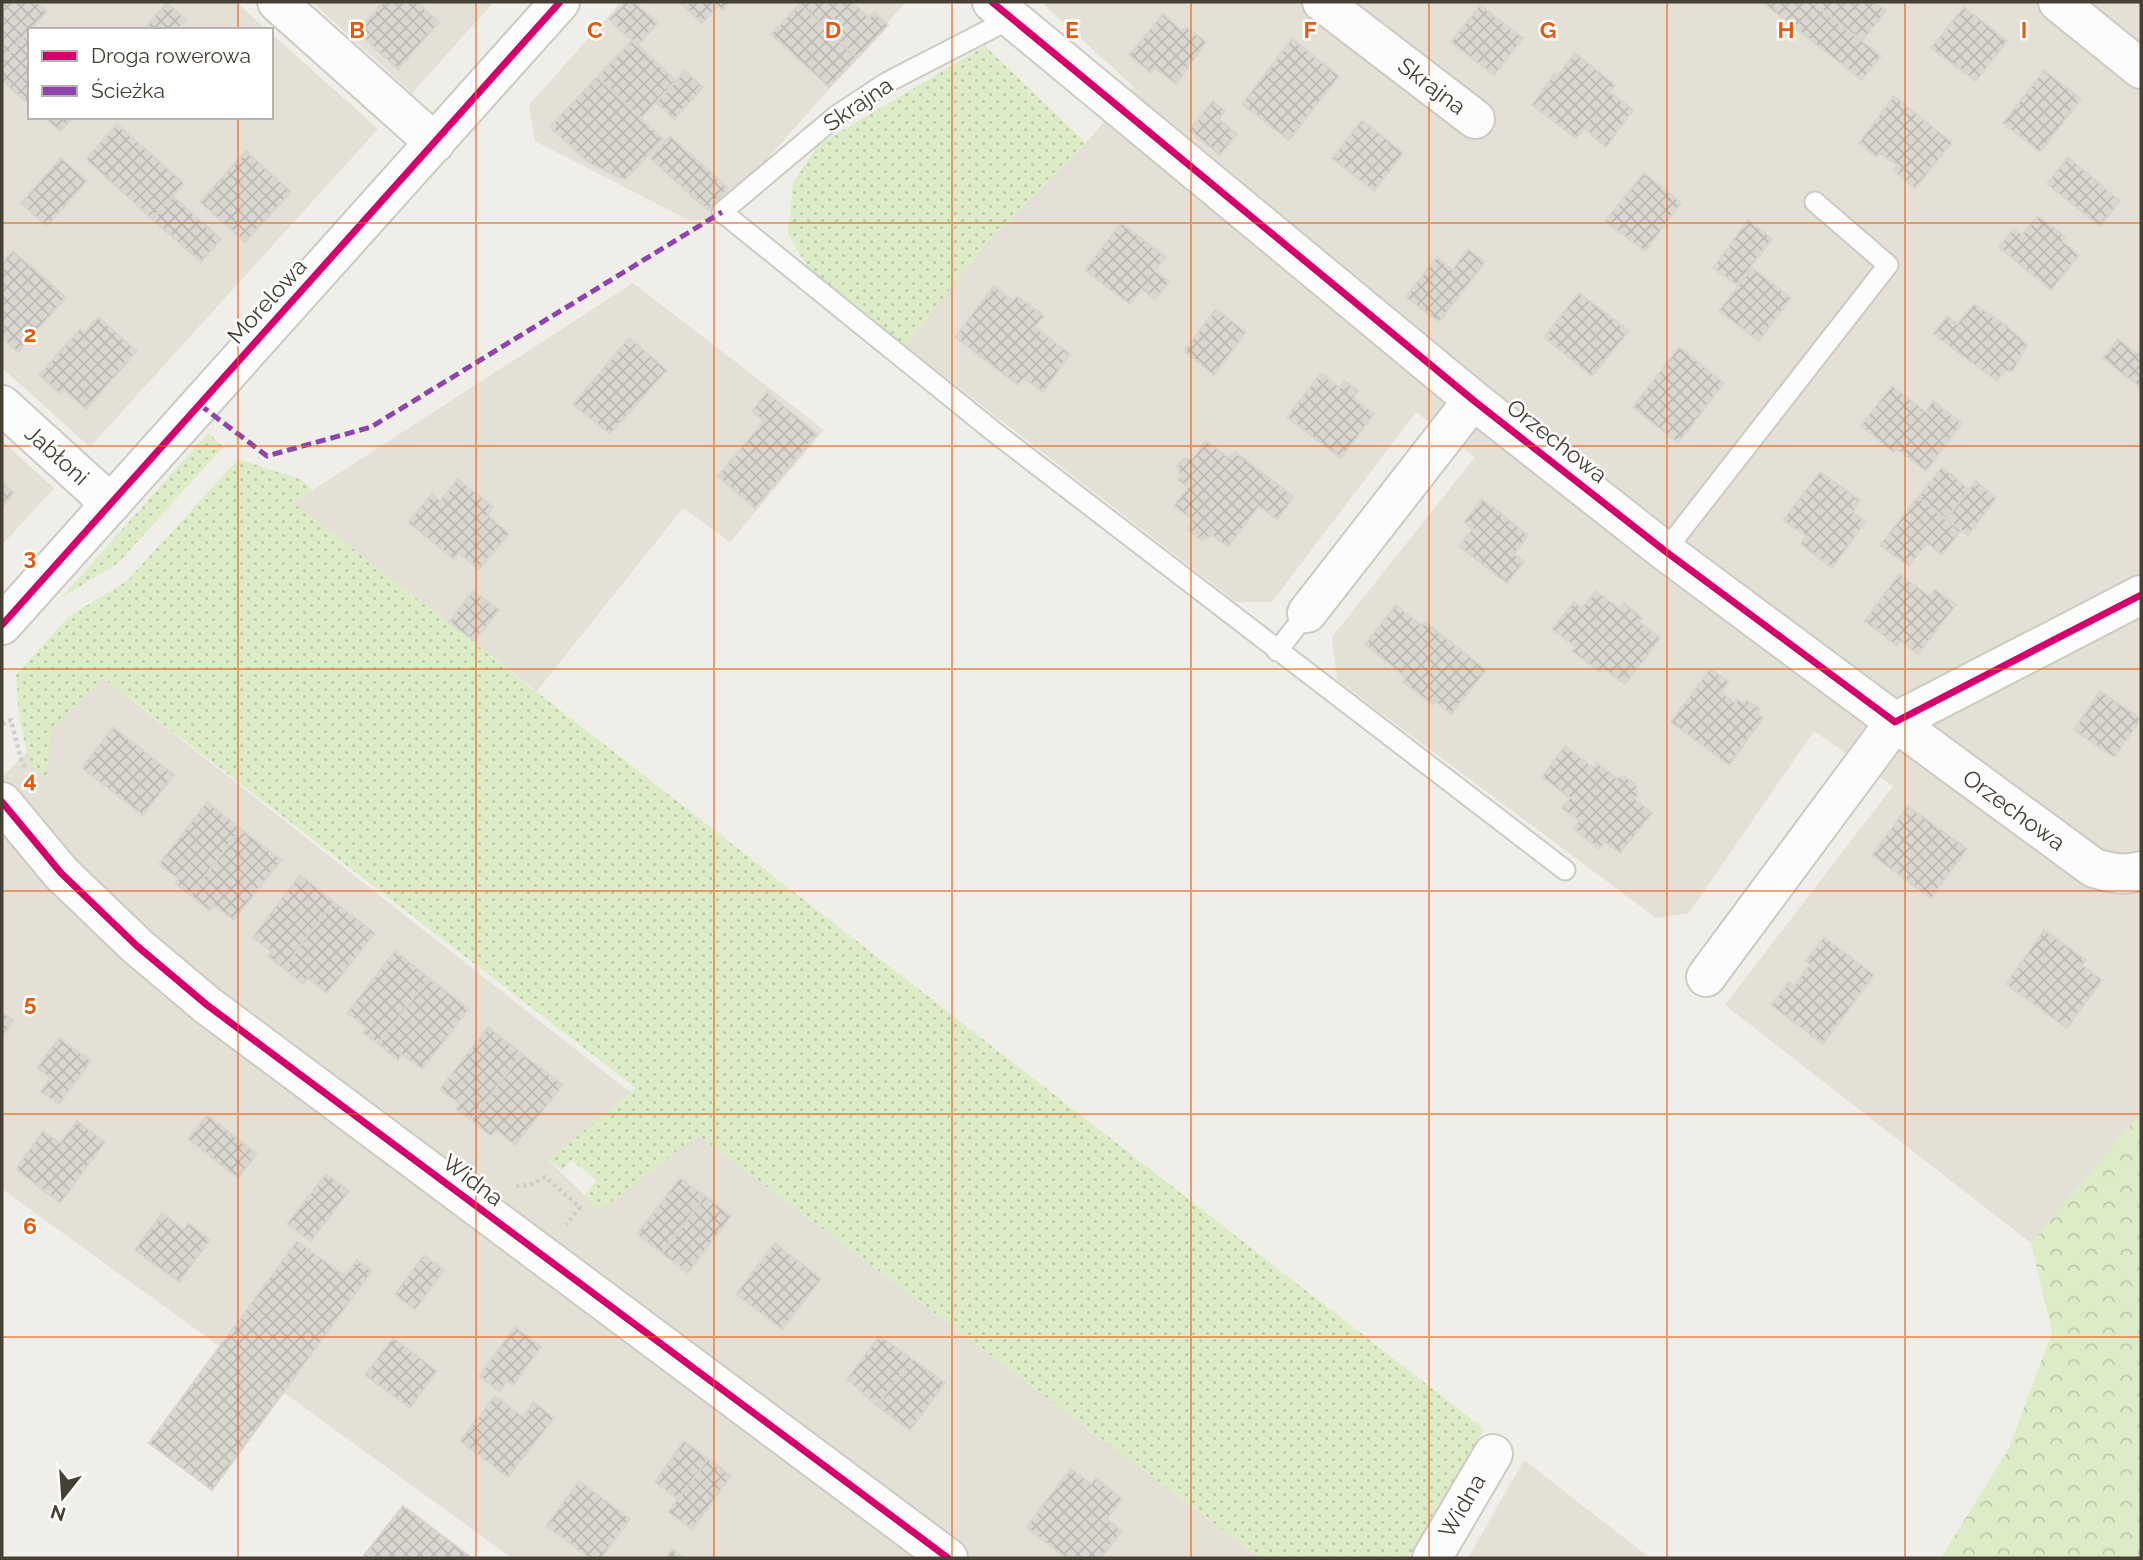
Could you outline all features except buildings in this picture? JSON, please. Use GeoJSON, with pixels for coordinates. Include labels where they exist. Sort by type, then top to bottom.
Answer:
{"type":"FeatureCollection","features":[{"type":"Feature","properties":{"kind":"street"},"geometry":{"type":"LineString","coordinates":[[276,2],[435,143]]}},
{"type":"Feature","properties":{"kind":"street","name":"Morelowa"},"geometry":{"type":"LineString","coordinates":[[2,625],[560,2]]}},
{"type":"Feature","properties":{"kind":"street","name":"Skrajna"},"geometry":{"type":"LineString","coordinates":[[1322,2],[1475,119]]}},
{"type":"Feature","properties":{"kind":"street"},"geometry":{"type":"LineString","coordinates":[[2058,2],[2141,69]]}},
{"type":"Feature","properties":{"kind":"street","name":"Orzechowa"},"geometry":{"type":"LineString","coordinates":[[1001,10],[1473,400],[1665,551],[2094,868],[2121,874],[2141,870]]}},
{"type":"Feature","properties":{"kind":"street"},"geometry":{"type":"LineString","coordinates":[[1307,613],[1473,400]]}},
{"type":"Feature","properties":{"kind":"street","name":"Jabłoni"},"geometry":{"type":"LineString","coordinates":[[2,405],[111,505]]}},
{"type":"Feature","properties":{"kind":"street"},"geometry":{"type":"LineString","coordinates":[[1706,977],[1895,722],[2141,595]]}},
{"type":"Feature","properties":{"kind":"street","name":"Widna"},"geometry":{"type":"LineString","coordinates":[[2,802],[61,873],[137,946],[207,1005],[948,1558]]}},
{"type":"Feature","properties":{"kind":"street","name":"Widna"},"geometry":{"type":"LineString","coordinates":[[1432,1558],[1493,1454]]}},
{"type":"Feature","properties":{"kind":"lane","name":"Skrajna"},"geometry":{"type":"LineString","coordinates":[[1001,10],[836,116],[722,212],[998,435],[1277,651]]}},
{"type":"Feature","properties":{"kind":"lane"},"geometry":{"type":"LineString","coordinates":[[1665,551],[1888,265],[1815,202]]}},
{"type":"Feature","properties":{"kind":"lane"},"geometry":{"type":"LineString","coordinates":[[1307,613],[1277,651],[1565,870]]}},
{"type":"Feature","properties":{"kind":"shaded area"},"geometry":{"type":"Polygon","coordinates":[[[2,2],[236,2],[265,28],[28,28],[28,119],[273,119],[273,35],[378,129],[90,447],[2,368],[2,2]]]}},
{"type":"Feature","properties":{"kind":"shaded area"},"geometry":{"type":"Polygon","coordinates":[[[312,2],[494,2],[412,93],[312,2]]]}},
{"type":"Feature","properties":{"kind":"shaded area"},"geometry":{"type":"Polygon","coordinates":[[[621,2],[906,2],[715,218],[690,221],[535,141],[529,105],[621,2]]]}},
{"type":"Feature","properties":{"kind":"shaded area"},"geometry":{"type":"Polygon","coordinates":[[[1041,2],[2141,2],[2141,1113],[2031,1243],[1725,1005],[1893,786],[1814,731],[1689,913],[1656,918],[1337,680],[1332,637],[1475,457],[1416,412],[1272,602],[1236,602],[905,346],[990,239],[1086,143],[1134,87],[1041,2]]]}},
{"type":"Feature","properties":{"kind":"shaded area"},"geometry":{"type":"Polygon","coordinates":[[[633,283],[824,430],[730,542],[683,508],[537,691],[293,503],[633,283]]]}},
{"type":"Feature","properties":{"kind":"shaded area"},"geometry":{"type":"Polygon","coordinates":[[[2,441],[54,488],[2,545],[2,441]]]}},
{"type":"Feature","properties":{"kind":"shaded area"},"geometry":{"type":"Polygon","coordinates":[[[103,678],[631,1093],[548,1160],[600,1210],[698,1135],[1260,1558],[512,1558],[2,1189],[2,777],[103,678]]]}},
{"type":"Feature","properties":{"kind":"shaded area"},"geometry":{"type":"Polygon","coordinates":[[[1524,1460],[1650,1558],[1468,1558],[1524,1460]]]}},
{"type":"Feature","properties":{"kind":"green space"},"geometry":{"type":"Polygon","coordinates":[[[985,46],[1086,143],[990,239],[905,346],[813,276],[788,234],[793,183],[818,145],[985,46]]]}},
{"type":"Feature","properties":{"kind":"green space"},"geometry":{"type":"Polygon","coordinates":[[[208,433],[223,447],[118,563],[61,598],[208,433]]]}},
{"type":"Feature","properties":{"kind":"green space"},"geometry":{"type":"Polygon","coordinates":[[[238,459],[300,479],[312,490],[294,503],[1484,1429],[1408,1558],[1260,1558],[698,1135],[601,1210],[591,1206],[586,1194],[597,1180],[571,1160],[562,1170],[548,1160],[636,1088],[103,678],[50,731],[48,778],[33,767],[19,716],[16,675],[68,617],[127,581],[238,459]]]}},
{"type":"Feature","properties":{"kind":"green space"},"geometry":{"type":"Polygon","coordinates":[[[2141,1113],[2141,1558],[1941,1558],[2009,1448],[2052,1332],[2031,1243],[2141,1113]]]}},
{"type":"Feature","properties":{"kind":"marked path"},"geometry":{"type":"LineString","coordinates":[[200,405],[267,456],[371,427],[722,212]]}},
{"type":"Feature","properties":{"kind":"cycle path"},"geometry":{"type":"LineString","coordinates":[[2,625],[560,2]]}},
{"type":"Feature","properties":{"kind":"cycle path"},"geometry":{"type":"LineString","coordinates":[[992,2],[1473,400],[1665,551],[1895,722],[2141,595]]}},
{"type":"Feature","properties":{"kind":"cycle path"},"geometry":{"type":"LineString","coordinates":[[2,802],[61,873],[137,946],[207,1005],[948,1558]]}}]}
